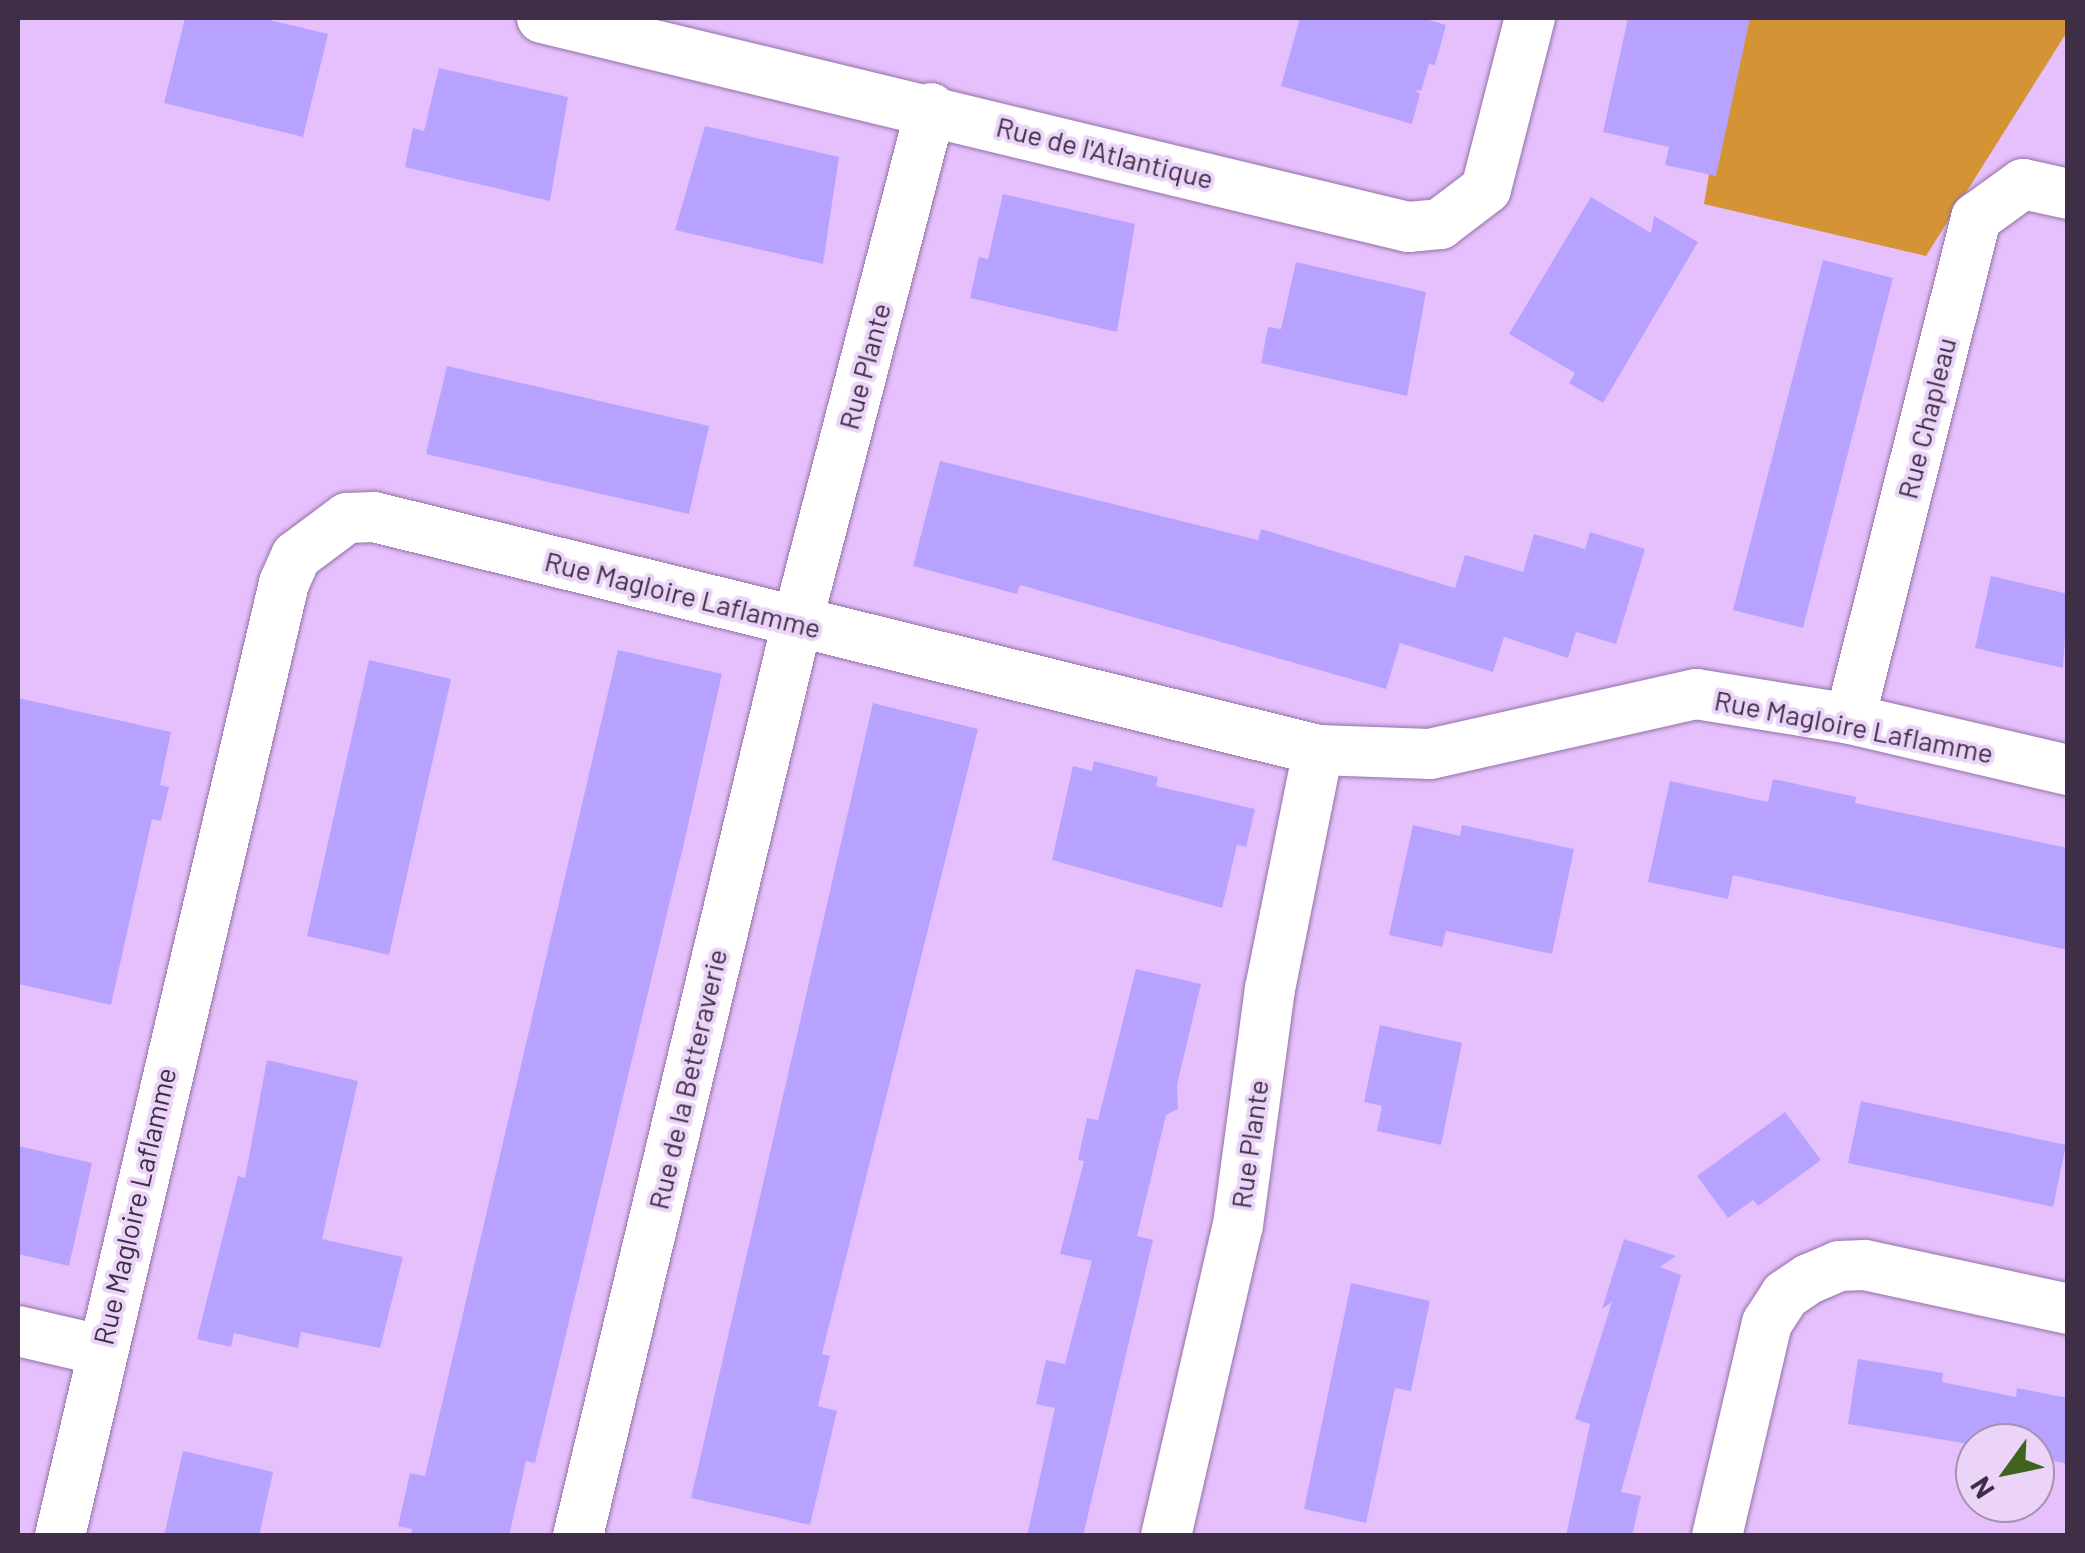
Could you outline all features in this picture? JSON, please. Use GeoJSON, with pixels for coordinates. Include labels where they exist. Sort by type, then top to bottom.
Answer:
{"type":"FeatureCollection","features":[{"type":"Feature","properties":{"kind":"street","name":"Rue de l'Atlantique"},"geometry":{"type":"LineString","coordinates":[[542,18],[931,108],[1408,227],[1440,224],[1486,190],[1530,18]]}},
{"type":"Feature","properties":{"kind":"street","name":"Rue Plante"},"geometry":{"type":"LineString","coordinates":[[797,623],[931,108]]}},
{"type":"Feature","properties":{"kind":"street","name":"Rue Chapleau"},"geometry":{"type":"LineString","coordinates":[[1850,720],[1976,218],[2023,184],[2068,194]]}},
{"type":"Feature","properties":{"kind":"street","name":"Rue Magloire Laflamme"},"geometry":{"type":"LineString","coordinates":[[60,1536],[100,1350],[284,583],[296,556],[347,518],[374,517],[1318,750],[1430,754],[1696,694],[1850,720],[2068,770]]}},
{"type":"Feature","properties":{"kind":"street","name":"Rue de la Betteraverie"},"geometry":{"type":"LineString","coordinates":[[578,1536],[797,623]]}},
{"type":"Feature","properties":{"kind":"street","name":"Rue Plante"},"geometry":{"type":"LineString","coordinates":[[1166,1536],[1238,1225],[1270,989],[1318,750]]}},
{"type":"Feature","properties":{"kind":"street"},"geometry":{"type":"LineString","coordinates":[[1717,1536],[1768,1323],[1785,1295],[1839,1266],[1866,1266],[2068,1310]]}},
{"type":"Feature","properties":{"kind":"street"},"geometry":{"type":"LineString","coordinates":[[18,1331],[100,1350]]}},
{"type":"Feature","properties":{"kind":"shaded area"},"geometry":{"type":"Polygon","coordinates":[[[1735,18],[2067,18],[2067,32],[1926,256],[1704,204],[1735,18]]]}},
{"type":"Feature","properties":{"kind":"building"},"geometry":{"type":"Polygon","coordinates":[[[185,18],[261,18],[328,34],[303,137],[164,103],[185,18]]]}},
{"type":"Feature","properties":{"kind":"building"},"geometry":{"type":"Polygon","coordinates":[[[1300,18],[1422,18],[1446,25],[1435,65],[1429,64],[1421,91],[1414,90],[1420,94],[1412,124],[1281,86],[1300,18]]]}},
{"type":"Feature","properties":{"kind":"building"},"geometry":{"type":"Polygon","coordinates":[[[1628,18],[1750,18],[1716,176],[1665,165],[1669,147],[1603,132],[1628,18]]]}},
{"type":"Feature","properties":{"kind":"building"},"geometry":{"type":"Polygon","coordinates":[[[439,68],[568,97],[550,201],[405,167],[413,128],[424,131],[439,68]]]}},
{"type":"Feature","properties":{"kind":"building"},"geometry":{"type":"Polygon","coordinates":[[[705,126],[839,157],[823,264],[675,230],[705,126]]]}},
{"type":"Feature","properties":{"kind":"building"},"geometry":{"type":"Polygon","coordinates":[[[1003,194],[1135,224],[1117,332],[970,298],[979,257],[988,259],[1003,194]]]}},
{"type":"Feature","properties":{"kind":"building"},"geometry":{"type":"Polygon","coordinates":[[[1591,197],[1651,233],[1654,216],[1698,242],[1603,403],[1569,383],[1575,373],[1509,334],[1591,197]]]}},
{"type":"Feature","properties":{"kind":"building"},"geometry":{"type":"Polygon","coordinates":[[[1823,260],[1893,278],[1803,628],[1733,610],[1823,260]]]}},
{"type":"Feature","properties":{"kind":"building"},"geometry":{"type":"Polygon","coordinates":[[[1296,262],[1426,292],[1407,396],[1261,363],[1268,327],[1281,329],[1296,262]]]}},
{"type":"Feature","properties":{"kind":"building"},"geometry":{"type":"Polygon","coordinates":[[[447,366],[709,426],[689,514],[426,454],[447,366]]]}},
{"type":"Feature","properties":{"kind":"building"},"geometry":{"type":"Polygon","coordinates":[[[940,461],[1258,540],[1261,529],[1455,588],[1465,555],[1523,572],[1534,534],[1585,549],[1590,532],[1645,549],[1616,644],[1576,632],[1568,658],[1504,637],[1493,672],[1400,643],[1386,689],[1020,585],[1017,594],[913,566],[940,461]]]}},
{"type":"Feature","properties":{"kind":"building"},"geometry":{"type":"Polygon","coordinates":[[[1991,576],[2068,594],[2063,668],[1975,648],[1991,576]]]}},
{"type":"Feature","properties":{"kind":"building"},"geometry":{"type":"Polygon","coordinates":[[[618,650],[722,674],[684,843],[535,1463],[526,1461],[509,1536],[411,1536],[412,1529],[398,1526],[410,1473],[425,1476],[618,650]]]}},
{"type":"Feature","properties":{"kind":"building"},"geometry":{"type":"Polygon","coordinates":[[[369,660],[451,679],[389,955],[307,936],[369,660]]]}},
{"type":"Feature","properties":{"kind":"building"},"geometry":{"type":"Polygon","coordinates":[[[18,698],[171,732],[160,785],[169,787],[161,821],[152,819],[111,1005],[18,984],[18,698]]]}},
{"type":"Feature","properties":{"kind":"building"},"geometry":{"type":"Polygon","coordinates":[[[873,703],[978,729],[822,1354],[830,1356],[818,1406],[837,1411],[810,1525],[691,1498],[873,703]]]}},
{"type":"Feature","properties":{"kind":"building"},"geometry":{"type":"Polygon","coordinates":[[[1094,761],[1158,777],[1156,786],[1255,809],[1246,847],[1237,845],[1222,908],[1052,860],[1073,766],[1092,771],[1094,761]]]}},
{"type":"Feature","properties":{"kind":"building"},"geometry":{"type":"Polygon","coordinates":[[[1773,779],[1856,797],[1855,803],[2068,848],[2068,950],[1733,875],[1728,899],[1648,882],[1670,781],[1768,802],[1773,779]]]}},
{"type":"Feature","properties":{"kind":"building"},"geometry":{"type":"Polygon","coordinates":[[[1413,825],[1460,836],[1462,825],[1574,849],[1552,954],[1446,931],[1442,947],[1389,935],[1413,825]]]}},
{"type":"Feature","properties":{"kind":"building"},"geometry":{"type":"Polygon","coordinates":[[[1136,969],[1201,984],[1177,1085],[1178,1109],[1166,1115],[1137,1236],[1153,1240],[1083,1536],[1027,1536],[1055,1408],[1036,1404],[1046,1360],[1065,1364],[1092,1261],[1060,1254],[1084,1161],[1078,1160],[1087,1118],[1098,1120],[1136,969]]]}},
{"type":"Feature","properties":{"kind":"building"},"geometry":{"type":"Polygon","coordinates":[[[1380,1025],[1462,1043],[1441,1145],[1377,1131],[1382,1106],[1364,1102],[1380,1025]]]}},
{"type":"Feature","properties":{"kind":"building"},"geometry":{"type":"Polygon","coordinates":[[[267,1060],[358,1081],[322,1239],[403,1257],[380,1348],[301,1332],[298,1348],[234,1333],[231,1347],[197,1339],[238,1176],[245,1178],[267,1060]]]}},
{"type":"Feature","properties":{"kind":"building"},"geometry":{"type":"Polygon","coordinates":[[[1861,1101],[2066,1145],[2053,1207],[1848,1163],[1861,1101]]]}},
{"type":"Feature","properties":{"kind":"building"},"geometry":{"type":"Polygon","coordinates":[[[1785,1112],[1821,1160],[1758,1206],[1753,1200],[1728,1218],[1697,1176],[1785,1112]]]}},
{"type":"Feature","properties":{"kind":"building"},"geometry":{"type":"Polygon","coordinates":[[[18,1146],[92,1163],[69,1266],[18,1254],[18,1146]]]}},
{"type":"Feature","properties":{"kind":"building"},"geometry":{"type":"Polygon","coordinates":[[[1624,1239],[1676,1256],[1660,1267],[1681,1275],[1621,1492],[1641,1496],[1632,1536],[1566,1536],[1590,1424],[1575,1419],[1612,1302],[1602,1309],[1624,1239]]]}},
{"type":"Feature","properties":{"kind":"building"},"geometry":{"type":"Polygon","coordinates":[[[1351,1283],[1430,1301],[1411,1391],[1395,1388],[1366,1523],[1304,1509],[1351,1283]]]}},
{"type":"Feature","properties":{"kind":"building"},"geometry":{"type":"Polygon","coordinates":[[[1858,1359],[1943,1373],[1942,1382],[2016,1397],[2017,1388],[2068,1398],[2068,1464],[2055,1461],[2055,1423],[1955,1423],[1955,1442],[1848,1424],[1858,1359]]]}},
{"type":"Feature","properties":{"kind":"building"},"geometry":{"type":"Polygon","coordinates":[[[183,1451],[273,1472],[259,1536],[164,1536],[183,1451]]]}}]}
